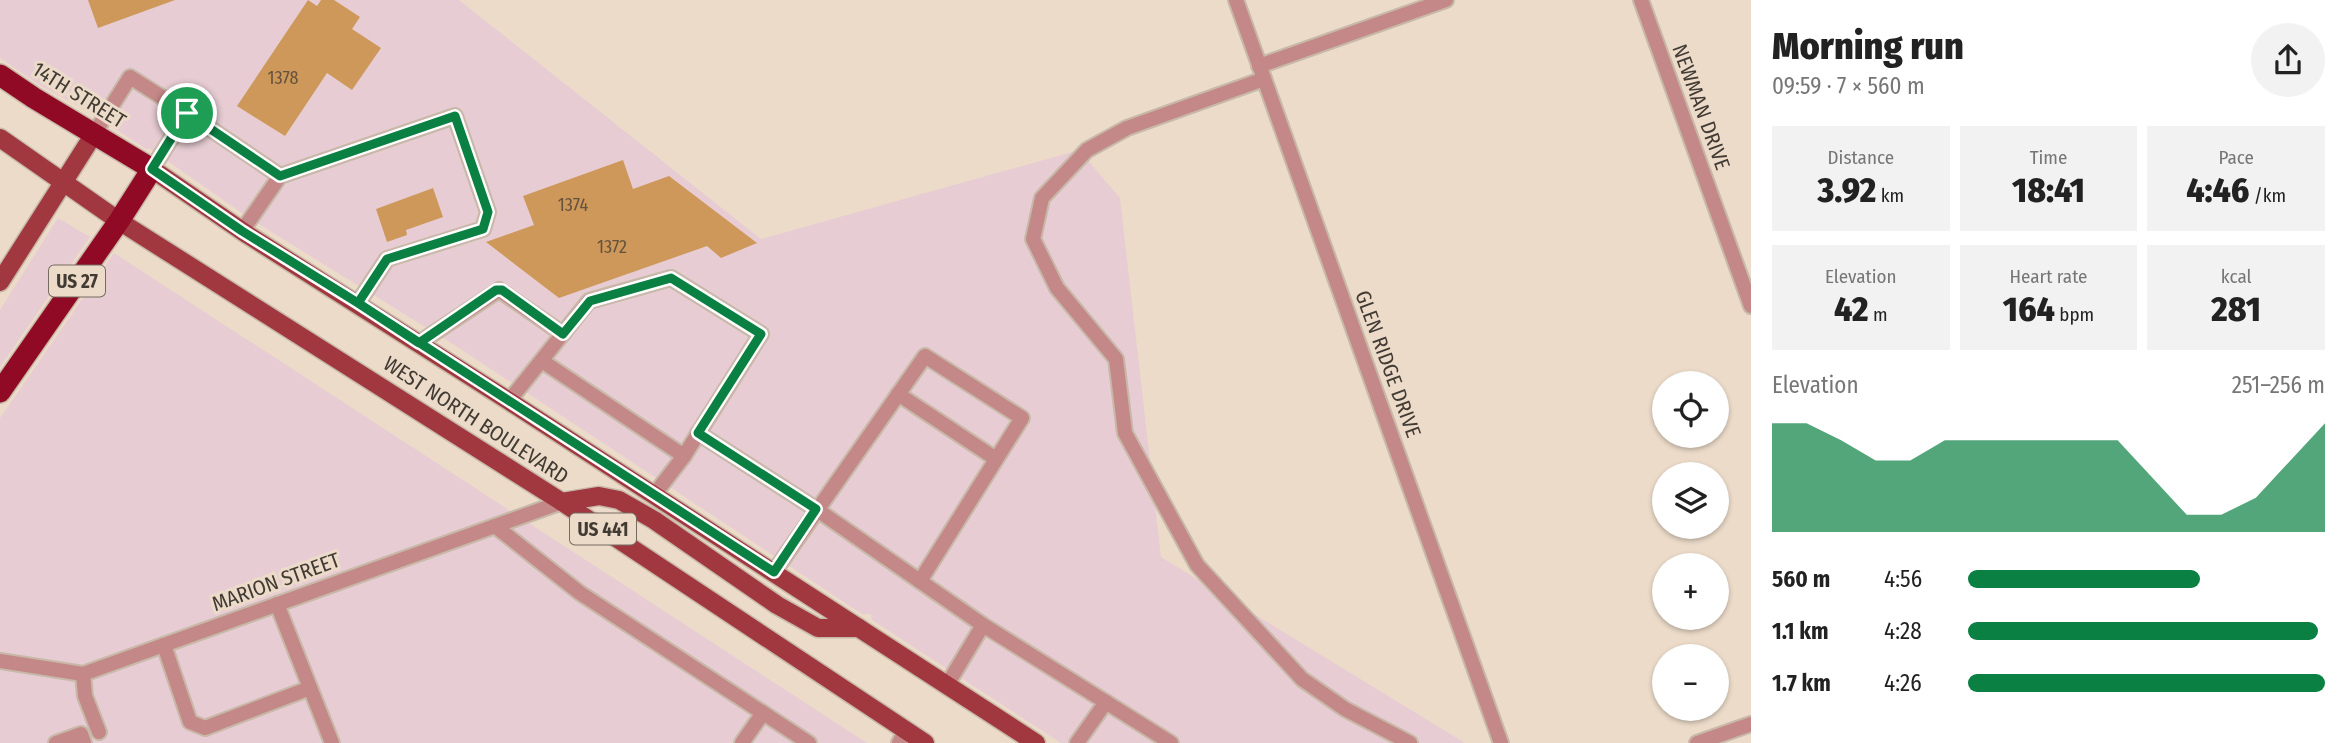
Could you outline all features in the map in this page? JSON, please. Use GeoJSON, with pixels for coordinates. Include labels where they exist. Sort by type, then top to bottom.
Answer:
{"type":"FeatureCollection","features":[{"type":"Feature","properties":{"kind":"highway","name":"14TH STREET"},"geometry":{"type":"LineString","coordinates":[[0,75],[152,169]]}},
{"type":"Feature","properties":{"kind":"highway","name":"US 27"},"geometry":{"type":"LineString","coordinates":[[0,392],[152,169]]}},
{"type":"Feature","properties":{"kind":"main road"},"geometry":{"type":"LineString","coordinates":[[0,282],[94,134]]}},
{"type":"Feature","properties":{"kind":"main road","name":"WEST NORTH BOULEVARD"},"geometry":{"type":"LineString","coordinates":[[0,138],[119,221],[562,502],[902,736],[925,743]]}},
{"type":"Feature","properties":{"kind":"main road","name":"WEST NORTH BOULEVARD"},"geometry":{"type":"LineString","coordinates":[[152,169],[242,231],[358,303],[1036,743]]}},
{"type":"Feature","properties":{"kind":"main road"},"geometry":{"type":"LineString","coordinates":[[562,502],[599,496],[620,500],[654,520],[777,605],[818,628],[859,628]]}},
{"type":"Feature","properties":{"kind":"street","name":"GLEN RIDGE DRIVE"},"geometry":{"type":"LineString","coordinates":[[1236,0],[1501,743]]}},
{"type":"Feature","properties":{"kind":"street"},"geometry":{"type":"LineString","coordinates":[[1410,743],[1345,709],[1302,679],[1197,565],[1125,433],[1116,359],[1057,288],[1033,239],[1042,198],[1087,150],[1127,128],[1446,0]]}},
{"type":"Feature","properties":{"kind":"street","name":"NEWMAN DRIVE"},"geometry":{"type":"LineString","coordinates":[[1641,0],[1751,306]]}},
{"type":"Feature","properties":{"kind":"street"},"geometry":{"type":"LineString","coordinates":[[94,134],[130,77],[280,176]]}},
{"type":"Feature","properties":{"kind":"street"},"geometry":{"type":"LineString","coordinates":[[152,169],[187,113]]}},
{"type":"Feature","properties":{"kind":"street"},"geometry":{"type":"LineString","coordinates":[[242,231],[280,176],[455,116],[488,212],[483,229],[387,259],[358,303]]}},
{"type":"Feature","properties":{"kind":"street"},"geometry":{"type":"LineString","coordinates":[[509,401],[590,301],[671,278],[761,334],[684,456],[654,495]]}},
{"type":"Feature","properties":{"kind":"street"},"geometry":{"type":"LineString","coordinates":[[419,343],[499,290],[563,334]]}},
{"type":"Feature","properties":{"kind":"street"},"geometry":{"type":"LineString","coordinates":[[774,572],[925,356],[1022,418],[920,581]]}},
{"type":"Feature","properties":{"kind":"street"},"geometry":{"type":"LineString","coordinates":[[542,361],[684,456]]}},
{"type":"Feature","properties":{"kind":"street"},"geometry":{"type":"LineString","coordinates":[[898,394],[996,459]]}},
{"type":"Feature","properties":{"kind":"street"},"geometry":{"type":"LineString","coordinates":[[698,433],[816,509],[983,625],[1171,743]]}},
{"type":"Feature","properties":{"kind":"street","name":"MARION STREET"},"geometry":{"type":"LineString","coordinates":[[0,661],[83,674],[562,502]]}},
{"type":"Feature","properties":{"kind":"street"},"geometry":{"type":"LineString","coordinates":[[495,526],[580,593],[809,743]]}},
{"type":"Feature","properties":{"kind":"street"},"geometry":{"type":"LineString","coordinates":[[277,604],[332,743]]}},
{"type":"Feature","properties":{"kind":"street"},"geometry":{"type":"LineString","coordinates":[[947,685],[983,625]]}},
{"type":"Feature","properties":{"kind":"street"},"geometry":{"type":"LineString","coordinates":[[164,645],[190,722],[197,726],[205,728],[310,688]]}},
{"type":"Feature","properties":{"kind":"street"},"geometry":{"type":"LineString","coordinates":[[83,674],[85,696],[103,737]]}},
{"type":"Feature","properties":{"kind":"street"},"geometry":{"type":"LineString","coordinates":[[1077,743],[1106,702]]}},
{"type":"Feature","properties":{"kind":"street"},"geometry":{"type":"LineString","coordinates":[[742,743],[763,713]]}},
{"type":"Feature","properties":{"kind":"street"},"geometry":{"type":"LineString","coordinates":[[1697,743],[1751,724]]}},
{"type":"Feature","properties":{"kind":"street"},"geometry":{"type":"LineString","coordinates":[[56,743],[82,739],[91,731],[103,737]]}},
{"type":"Feature","properties":{"kind":"shaded area"},"geometry":{"type":"Polygon","coordinates":[[[0,0],[459,0],[761,239],[1079,150],[1120,198],[1161,557],[1465,743],[1061,743],[872,620],[871,614],[862,614],[459,348],[249,218],[149,148],[146,149],[91,113],[41,86],[0,58],[0,0]]]}},
{"type":"Feature","properties":{"kind":"shaded area"},"geometry":{"type":"Polygon","coordinates":[[[58,218],[90,237],[0,367],[0,310],[58,218]]]}},
{"type":"Feature","properties":{"kind":"shaded area"},"geometry":{"type":"Polygon","coordinates":[[[114,253],[867,743],[0,743],[0,418],[114,253]]]}},
{"type":"Feature","properties":{"kind":"building"},"geometry":{"type":"Polygon","coordinates":[[[88,0],[175,0],[98,28],[88,0]]]}},
{"type":"Feature","properties":{"kind":"building"},"geometry":{"type":"Polygon","coordinates":[[[308,0],[317,6],[321,0],[334,0],[360,17],[352,29],[381,48],[352,90],[327,73],[285,136],[237,106],[308,0]]]}},
{"type":"Feature","properties":{"kind":"building"},"geometry":{"type":"Polygon","coordinates":[[[623,160],[633,189],[669,176],[757,243],[721,258],[707,246],[559,298],[486,242],[534,225],[523,196],[623,160]]]}},
{"type":"Feature","properties":{"kind":"building"},"geometry":{"type":"Polygon","coordinates":[[[433,188],[443,217],[406,230],[407,235],[387,242],[376,209],[433,188]]]}},
{"type":"Feature","properties":{"kind":"route"},"geometry":{"type":"LineString","coordinates":[[187,113],[280,176],[455,116],[488,212],[483,229],[387,259],[358,303],[419,343],[496,290],[502,290],[563,334],[590,301],[671,278],[761,334],[698,433],[816,509],[774,572],[242,231],[152,169],[187,113]]}}]}
